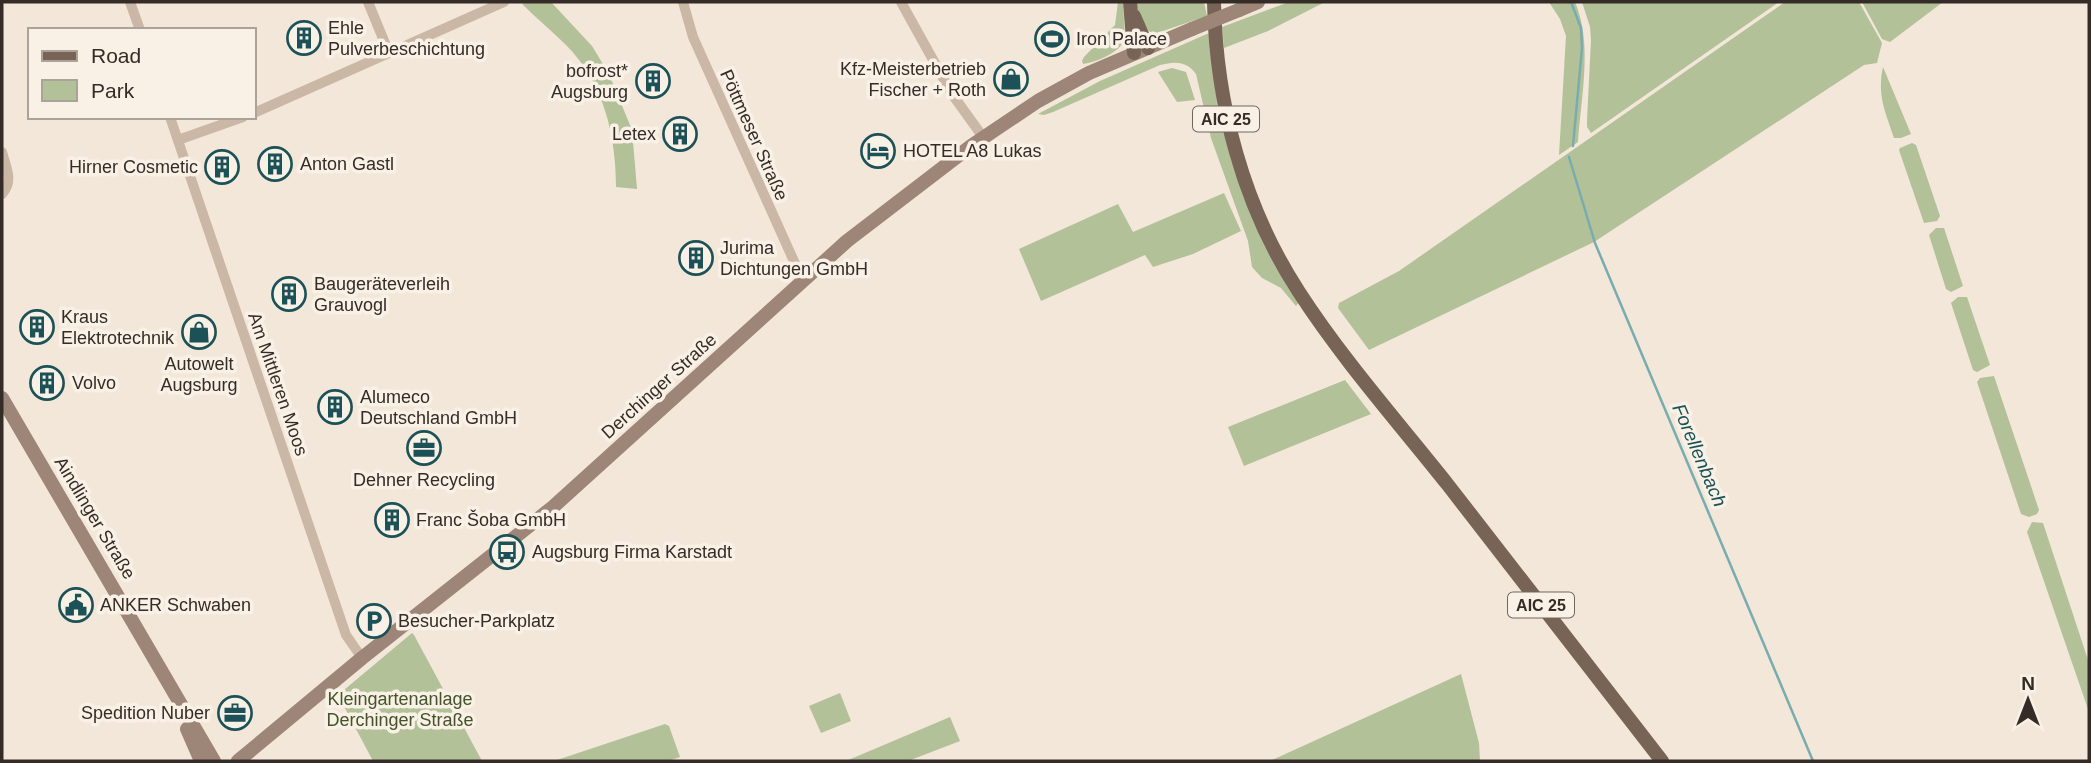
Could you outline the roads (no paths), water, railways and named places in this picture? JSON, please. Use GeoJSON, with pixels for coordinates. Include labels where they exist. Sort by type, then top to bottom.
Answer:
{"type":"FeatureCollection","features":[{"type":"Feature","properties":{"kind":"main road","name":"AIC 25"},"geometry":{"type":"LineString","coordinates":[[1214,2],[1215,51],[1228,128],[1268,239],[1299,292],[1350,362],[1662,761]]}},
{"type":"Feature","properties":{"kind":"main road","name":"Derchinger Straße"},"geometry":{"type":"LineString","coordinates":[[238,761],[553,507],[847,241],[984,137],[1050,94],[1119,60],[1258,2]]}},
{"type":"Feature","properties":{"kind":"main road"},"geometry":{"type":"LineString","coordinates":[[1130,5],[1141,50]]}},
{"type":"Feature","properties":{"kind":"main road","name":"Aindlinger Straße"},"geometry":{"type":"LineString","coordinates":[[2,398],[214,761]]}},
{"type":"Feature","properties":{"kind":"main road","name":"Aindlinger Straße"},"geometry":{"type":"LineString","coordinates":[[174,694],[201,761]]}},
{"type":"Feature","properties":{"kind":"street"},"geometry":{"type":"LineString","coordinates":[[130,2],[139,28]]}},
{"type":"Feature","properties":{"kind":"street"},"geometry":{"type":"LineString","coordinates":[[368,2],[389,53]]}},
{"type":"Feature","properties":{"kind":"street"},"geometry":{"type":"LineString","coordinates":[[256,112],[504,2]]}},
{"type":"Feature","properties":{"kind":"street","name":"Pöttmeser Straße"},"geometry":{"type":"LineString","coordinates":[[683,2],[693,37],[802,279]]}},
{"type":"Feature","properties":{"kind":"street"},"geometry":{"type":"LineString","coordinates":[[901,2],[948,87],[984,137]]}},
{"type":"Feature","properties":{"kind":"street","name":"Am Mittleren Moos"},"geometry":{"type":"LineString","coordinates":[[171,119],[346,635],[362,659]]}},
{"type":"Feature","properties":{"kind":"street"},"geometry":{"type":"LineString","coordinates":[[178,140],[237,119]]}},
{"type":"Feature","properties":{"kind":"street"},"geometry":{"type":"LineString","coordinates":[[2,152],[9,176],[8,188],[2,194]]}},
{"type":"Feature","properties":{"kind":"waterway","name":"Forellenbach"},"geometry":{"type":"LineString","coordinates":[[1571,2],[1581,28],[1582,48],[1573,146]]}},
{"type":"Feature","properties":{"kind":"waterway","name":"Forellenbach"},"geometry":{"type":"LineString","coordinates":[[1569,157],[1595,243],[1813,761]]}},
{"type":"Feature","properties":{"kind":"place","name":"Ehle Pulverbeschichtung"},"geometry":{"type":"Point","coordinates":[304,38]}},
{"type":"Feature","properties":{"kind":"place","name":"Iron Palace"},"geometry":{"type":"Point","coordinates":[1052,39]}},
{"type":"Feature","properties":{"kind":"place","name":"Kfz-Meisterbetrieb Fischer + Roth"},"geometry":{"type":"Point","coordinates":[1011,79]}},
{"type":"Feature","properties":{"kind":"place","name":"bofrost* Augsburg"},"geometry":{"type":"Point","coordinates":[653,81]}},
{"type":"Feature","properties":{"kind":"place","name":"Letex"},"geometry":{"type":"Point","coordinates":[680,134]}},
{"type":"Feature","properties":{"kind":"place","name":"HOTEL A8 Lukas"},"geometry":{"type":"Point","coordinates":[878,151]}},
{"type":"Feature","properties":{"kind":"place","name":"Anton Gastl"},"geometry":{"type":"Point","coordinates":[275,164]}},
{"type":"Feature","properties":{"kind":"place","name":"Hirner Cosmetic"},"geometry":{"type":"Point","coordinates":[222,167]}},
{"type":"Feature","properties":{"kind":"place","name":"Jurima Dichtungen GmbH"},"geometry":{"type":"Point","coordinates":[696,258]}},
{"type":"Feature","properties":{"kind":"place","name":"Baugeräteverleih Grauvogl"},"geometry":{"type":"Point","coordinates":[289,294]}},
{"type":"Feature","properties":{"kind":"place","name":"Kraus Elektrotechnik"},"geometry":{"type":"Point","coordinates":[37,327]}},
{"type":"Feature","properties":{"kind":"place","name":"Autowelt Augsburg"},"geometry":{"type":"Point","coordinates":[199,332]}},
{"type":"Feature","properties":{"kind":"place","name":"Volvo"},"geometry":{"type":"Point","coordinates":[47,383]}},
{"type":"Feature","properties":{"kind":"place","name":"Alumeco Deutschland GmbH"},"geometry":{"type":"Point","coordinates":[335,407]}},
{"type":"Feature","properties":{"kind":"place","name":"Dehner Recycling"},"geometry":{"type":"Point","coordinates":[424,448]}},
{"type":"Feature","properties":{"kind":"place","name":"Franc Šoba GmbH"},"geometry":{"type":"Point","coordinates":[392,520]}},
{"type":"Feature","properties":{"kind":"place","name":"Augsburg Firma Karstadt"},"geometry":{"type":"Point","coordinates":[507,552]}},
{"type":"Feature","properties":{"kind":"place","name":"ANKER Schwaben"},"geometry":{"type":"Point","coordinates":[76,605]}},
{"type":"Feature","properties":{"kind":"place","name":"Besucher-Parkplatz"},"geometry":{"type":"Point","coordinates":[374,621]}},
{"type":"Feature","properties":{"kind":"place","name":"Spedition Nuber"},"geometry":{"type":"Point","coordinates":[235,713]}},
{"type":"Feature","properties":{"kind":"park label","name":"Kleingartenanlage Derchinger Straße"},"geometry":{"type":"Point","coordinates":[400,709]}}]}
